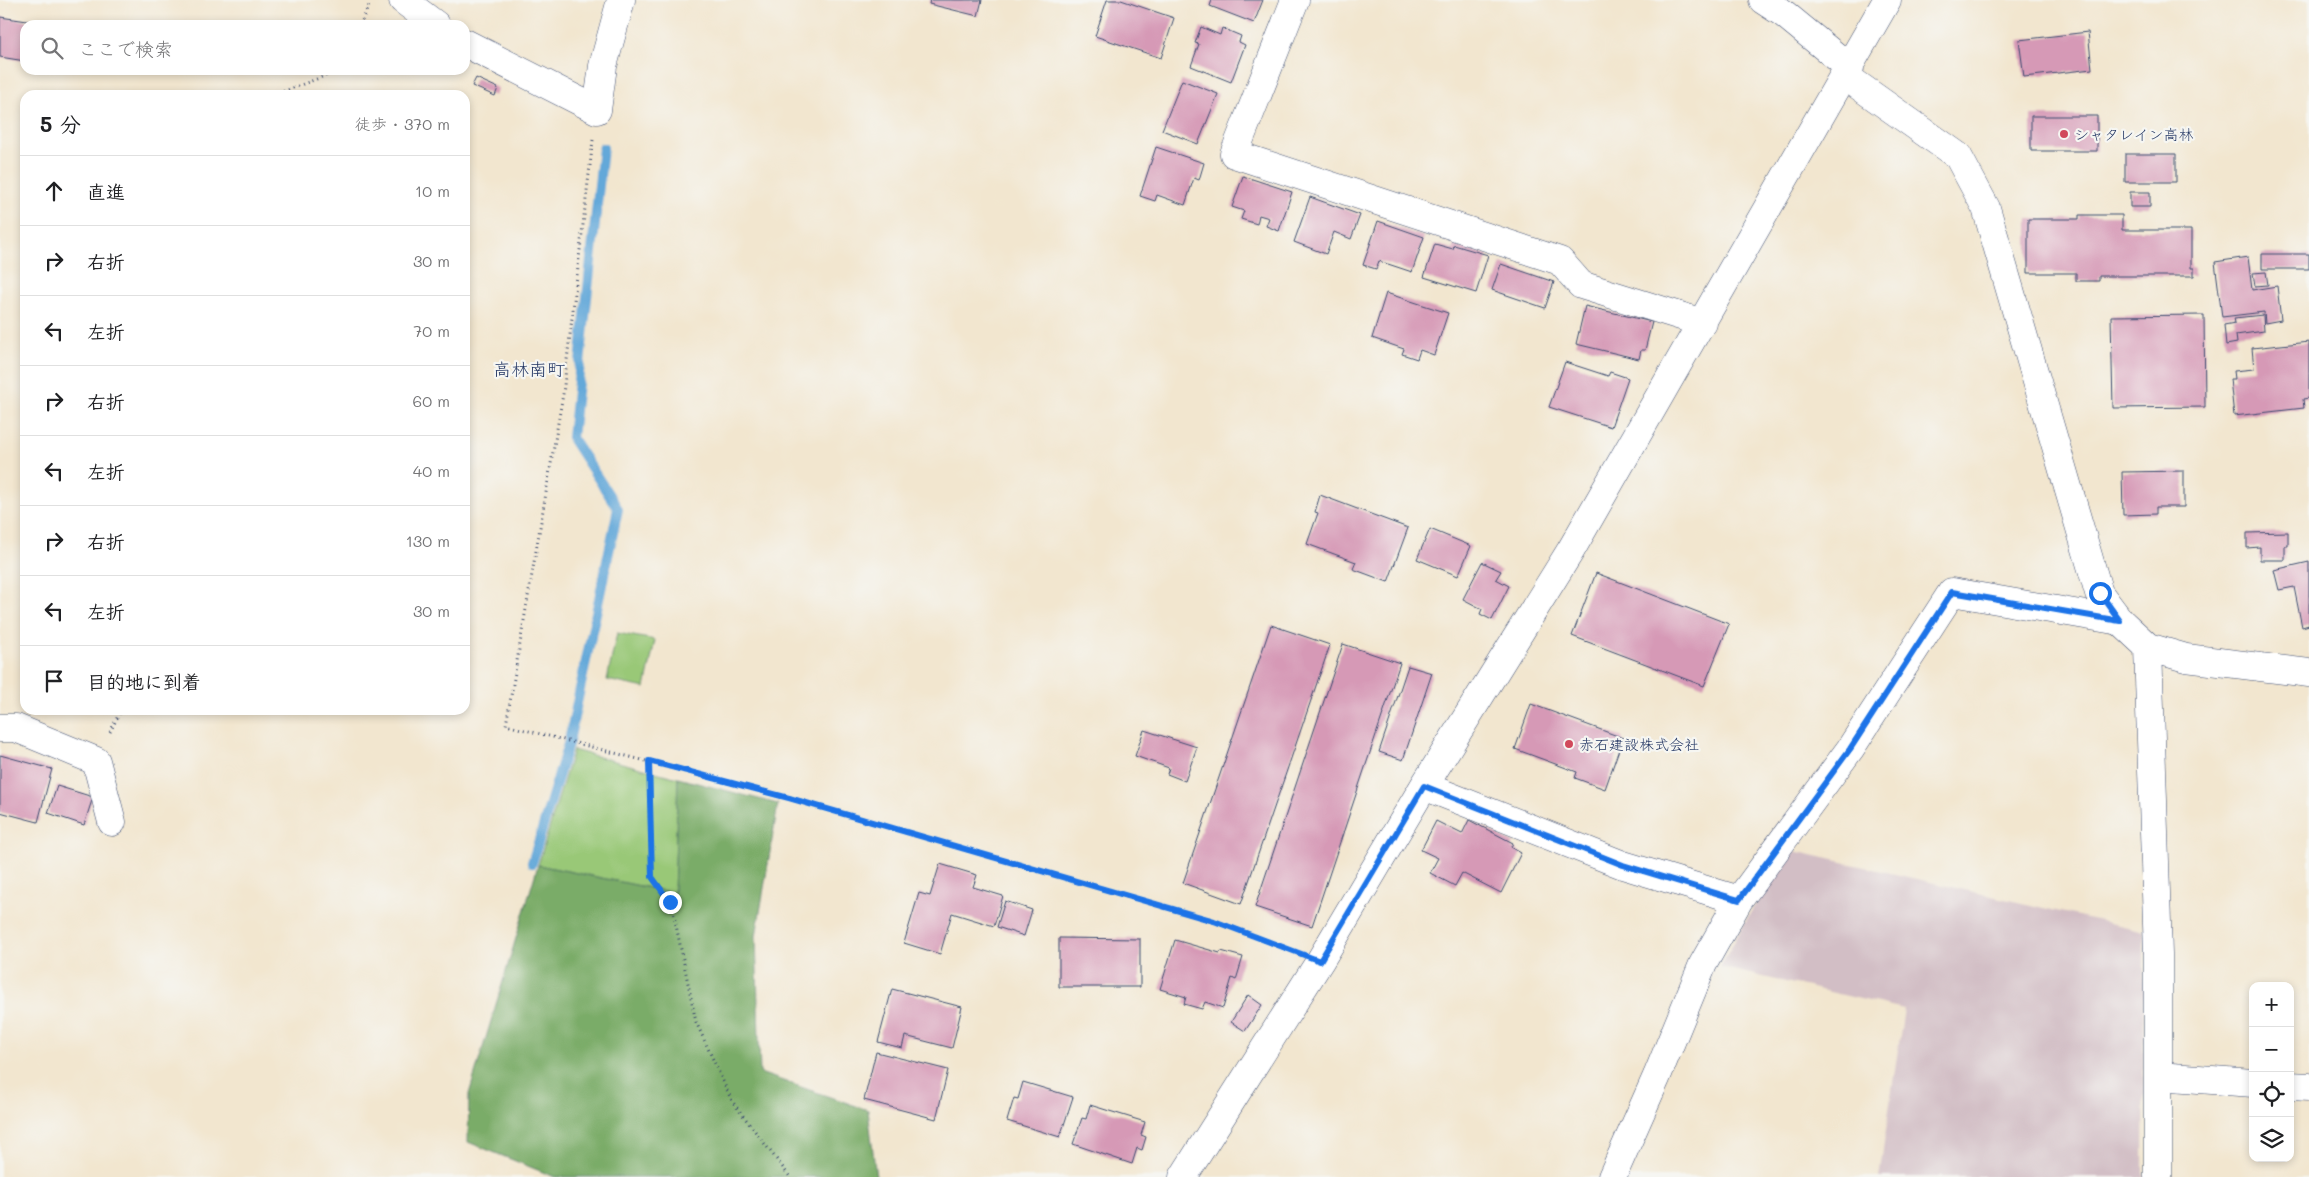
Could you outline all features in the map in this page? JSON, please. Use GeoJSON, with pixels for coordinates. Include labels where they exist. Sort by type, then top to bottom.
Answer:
{"type":"FeatureCollection","features":[{"type":"Feature","properties":{"kind":"street"},"geometry":{"type":"LineString","coordinates":[[403,0],[429,20]]}},
{"type":"Feature","properties":{"kind":"street"},"geometry":{"type":"LineString","coordinates":[[470,46],[597,110],[603,66],[621,0]]}},
{"type":"Feature","properties":{"kind":"street"},"geometry":{"type":"LineString","coordinates":[[1295,0],[1234,154],[1560,261],[1581,285],[1702,323]]}},
{"type":"Feature","properties":{"kind":"street"},"geometry":{"type":"LineString","coordinates":[[1763,0],[1783,13],[1847,72],[1958,156],[1986,208],[2100,593],[2120,621],[2148,647],[2186,658],[2309,673]]}},
{"type":"Feature","properties":{"kind":"street"},"geometry":{"type":"LineString","coordinates":[[1183,1177],[1320,961],[1424,786],[1571,550],[1888,0]]}},
{"type":"Feature","properties":{"kind":"street"},"geometry":{"type":"LineString","coordinates":[[1612,1177],[1657,1076],[1703,964],[1739,900],[1850,749],[1952,592],[2120,621]]}},
{"type":"Feature","properties":{"kind":"street"},"geometry":{"type":"LineString","coordinates":[[2148,647],[2158,954],[2158,1177]]}},
{"type":"Feature","properties":{"kind":"street"},"geometry":{"type":"LineString","coordinates":[[0,728],[16,728],[96,761],[112,822]]}},
{"type":"Feature","properties":{"kind":"street"},"geometry":{"type":"LineString","coordinates":[[1424,786],[1623,865],[1739,900]]}},
{"type":"Feature","properties":{"kind":"street"},"geometry":{"type":"LineString","coordinates":[[2158,1076],[2249,1083]]}},
{"type":"Feature","properties":{"kind":"street"},"geometry":{"type":"LineString","coordinates":[[2294,1086],[2309,1087]]}},
{"type":"Feature","properties":{"kind":"path"},"geometry":{"type":"LineString","coordinates":[[362,20],[371,0]]}},
{"type":"Feature","properties":{"kind":"path"},"geometry":{"type":"LineString","coordinates":[[287,90],[327,75]]}},
{"type":"Feature","properties":{"kind":"path"},"geometry":{"type":"LineString","coordinates":[[597,110],[563,394],[506,725],[789,798],[1214,921],[1320,961]]}},
{"type":"Feature","properties":{"kind":"path"},"geometry":{"type":"LineString","coordinates":[[649,761],[652,877],[670,902],[696,1022],[732,1101],[790,1177]]}},
{"type":"Feature","properties":{"kind":"shaded area"},"geometry":{"type":"Polygon","coordinates":[[[1794,851],[2144,931],[2143,1177],[1879,1177],[1904,1009],[1720,967],[1752,910],[1794,851]]]}},
{"type":"Feature","properties":{"kind":"green space"},"geometry":{"type":"Polygon","coordinates":[[[617,633],[655,640],[645,688],[607,680],[617,633]]]}},
{"type":"Feature","properties":{"kind":"green space"},"geometry":{"type":"Polygon","coordinates":[[[573,750],[678,778],[674,893],[538,865],[573,750]]]}},
{"type":"Feature","properties":{"kind":"green space"},"geometry":{"type":"Polygon","coordinates":[[[678,778],[778,804],[756,936],[760,1073],[868,1110],[876,1177],[555,1177],[468,1142],[469,1094],[538,865],[674,893],[678,778]]]}},
{"type":"Feature","properties":{"kind":"building"},"geometry":{"type":"Polygon","coordinates":[[[930,0],[982,0],[978,16],[929,4],[930,0]]]}},
{"type":"Feature","properties":{"kind":"building"},"geometry":{"type":"Polygon","coordinates":[[[1107,0],[1121,0],[1174,18],[1161,58],[1095,36],[1107,0]]]}},
{"type":"Feature","properties":{"kind":"building"},"geometry":{"type":"Polygon","coordinates":[[[1212,0],[1263,0],[1254,23],[1210,6],[1212,0]]]}},
{"type":"Feature","properties":{"kind":"building"},"geometry":{"type":"Polygon","coordinates":[[[0,17],[20,20],[20,60],[0,57],[0,17]]]}},
{"type":"Feature","properties":{"kind":"building"},"geometry":{"type":"Polygon","coordinates":[[[1201,27],[1220,35],[1222,28],[1241,36],[1239,42],[1245,45],[1231,82],[1191,66],[1199,44],[1195,43],[1201,27]]]}},
{"type":"Feature","properties":{"kind":"building"},"geometry":{"type":"Polygon","coordinates":[[[2088,32],[2092,69],[2024,77],[2019,40],[2088,32]]]}},
{"type":"Feature","properties":{"kind":"building"},"geometry":{"type":"Polygon","coordinates":[[[476,78],[498,88],[495,96],[472,86],[476,78]]]}},
{"type":"Feature","properties":{"kind":"building"},"geometry":{"type":"Polygon","coordinates":[[[1182,80],[1218,94],[1198,144],[1162,130],[1182,80]]]}},
{"type":"Feature","properties":{"kind":"building","name":"シャタレイン高林"},"geometry":{"type":"Polygon","coordinates":[[[2031,116],[2097,116],[2097,151],[2031,151],[2031,116]]]}},
{"type":"Feature","properties":{"kind":"building"},"geometry":{"type":"Polygon","coordinates":[[[1156,147],[1204,163],[1199,180],[1194,178],[1185,205],[1157,195],[1155,201],[1140,196],[1156,147]]]}},
{"type":"Feature","properties":{"kind":"building"},"geometry":{"type":"Polygon","coordinates":[[[2125,154],[2176,154],[2176,182],[2125,182],[2125,154]]]}},
{"type":"Feature","properties":{"kind":"building"},"geometry":{"type":"Polygon","coordinates":[[[1243,176],[1292,192],[1279,231],[1266,226],[1269,218],[1259,215],[1257,224],[1241,219],[1244,211],[1232,207],[1243,176]]]}},
{"type":"Feature","properties":{"kind":"building"},"geometry":{"type":"Polygon","coordinates":[[[2130,192],[2150,192],[2150,207],[2130,207],[2130,192]]]}},
{"type":"Feature","properties":{"kind":"building"},"geometry":{"type":"Polygon","coordinates":[[[1310,197],[1360,215],[1351,239],[1334,232],[1326,254],[1294,242],[1310,197]]]}},
{"type":"Feature","properties":{"kind":"building"},"geometry":{"type":"Polygon","coordinates":[[[2079,215],[2122,215],[2122,230],[2191,230],[2191,268],[2194,268],[2194,276],[2099,276],[2099,281],[2076,281],[2076,273],[2028,273],[2028,219],[2079,219],[2079,215]]]}},
{"type":"Feature","properties":{"kind":"building"},"geometry":{"type":"Polygon","coordinates":[[[1378,221],[1424,237],[1412,272],[1379,261],[1376,269],[1363,265],[1378,221]]]}},
{"type":"Feature","properties":{"kind":"building"},"geometry":{"type":"Polygon","coordinates":[[[1435,244],[1453,249],[1454,245],[1488,255],[1476,293],[1424,277],[1435,244]]]}},
{"type":"Feature","properties":{"kind":"building"},"geometry":{"type":"Polygon","coordinates":[[[2262,254],[2309,254],[2309,269],[2262,269],[2262,254]]]}},
{"type":"Feature","properties":{"kind":"building"},"geometry":{"type":"Polygon","coordinates":[[[2248,257],[2252,290],[2277,286],[2281,320],[2265,323],[2264,312],[2222,317],[2215,262],[2248,257]]]}},
{"type":"Feature","properties":{"kind":"building"},"geometry":{"type":"Polygon","coordinates":[[[1501,264],[1554,282],[1545,308],[1492,290],[1501,264]]]}},
{"type":"Feature","properties":{"kind":"building"},"geometry":{"type":"Polygon","coordinates":[[[2266,272],[2268,285],[2255,286],[2253,273],[2266,272]]]}},
{"type":"Feature","properties":{"kind":"building"},"geometry":{"type":"Polygon","coordinates":[[[1386,293],[1448,313],[1434,355],[1420,350],[1417,359],[1402,354],[1404,349],[1372,338],[1386,293]]]}},
{"type":"Feature","properties":{"kind":"building"},"geometry":{"type":"Polygon","coordinates":[[[1585,306],[1652,322],[1645,350],[1641,350],[1639,359],[1576,344],[1585,306]]]}},
{"type":"Feature","properties":{"kind":"building"},"geometry":{"type":"Polygon","coordinates":[[[2204,315],[2205,407],[2113,408],[2111,316],[2204,315]]]}},
{"type":"Feature","properties":{"kind":"building"},"geometry":{"type":"Polygon","coordinates":[[[2263,315],[2264,331],[2236,335],[2237,343],[2226,345],[2224,325],[2235,323],[2234,318],[2263,315]]]}},
{"type":"Feature","properties":{"kind":"building"},"geometry":{"type":"Polygon","coordinates":[[[2309,342],[2309,398],[2303,399],[2304,408],[2234,416],[2230,379],[2235,379],[2234,371],[2254,369],[2252,348],[2309,342]]]}},
{"type":"Feature","properties":{"kind":"building"},"geometry":{"type":"Polygon","coordinates":[[[1565,362],[1608,376],[1610,372],[1628,378],[1611,427],[1549,407],[1565,362]]]}},
{"type":"Feature","properties":{"kind":"building"},"geometry":{"type":"Polygon","coordinates":[[[2184,471],[2184,507],[2156,507],[2156,514],[2123,515],[2122,472],[2184,471]]]}},
{"type":"Feature","properties":{"kind":"building"},"geometry":{"type":"Polygon","coordinates":[[[1320,495],[1408,528],[1388,582],[1353,569],[1356,562],[1307,544],[1318,513],[1315,512],[1320,495]]]}},
{"type":"Feature","properties":{"kind":"building"},"geometry":{"type":"Polygon","coordinates":[[[1430,529],[1471,546],[1458,576],[1417,559],[1430,529]]]}},
{"type":"Feature","properties":{"kind":"building"},"geometry":{"type":"Polygon","coordinates":[[[2288,532],[2285,560],[2260,560],[2260,547],[2247,548],[2247,533],[2288,532]]]}},
{"type":"Feature","properties":{"kind":"building"},"geometry":{"type":"Polygon","coordinates":[[[1482,562],[1501,571],[1496,579],[1509,586],[1492,620],[1480,614],[1482,609],[1463,599],[1482,562]]]}},
{"type":"Feature","properties":{"kind":"building"},"geometry":{"type":"Polygon","coordinates":[[[2309,562],[2309,625],[2302,627],[2294,587],[2279,590],[2274,570],[2309,562]]]}},
{"type":"Feature","properties":{"kind":"building"},"geometry":{"type":"Polygon","coordinates":[[[1596,573],[1729,624],[1704,686],[1572,636],[1596,573]]]}},
{"type":"Feature","properties":{"kind":"building"},"geometry":{"type":"Polygon","coordinates":[[[1271,625],[1330,645],[1241,904],[1183,883],[1271,625]]]}},
{"type":"Feature","properties":{"kind":"building"},"geometry":{"type":"Polygon","coordinates":[[[1343,644],[1400,663],[1312,926],[1255,907],[1343,644]]]}},
{"type":"Feature","properties":{"kind":"building"},"geometry":{"type":"Polygon","coordinates":[[[1408,666],[1432,673],[1403,760],[1379,752],[1408,666]]]}},
{"type":"Feature","properties":{"kind":"building"},"geometry":{"type":"Polygon","coordinates":[[[1531,704],[1623,738],[1605,789],[1575,778],[1577,772],[1515,749],[1531,704]]]}},
{"type":"Feature","properties":{"kind":"building"},"geometry":{"type":"Polygon","coordinates":[[[1144,730],[1197,747],[1185,781],[1167,774],[1169,768],[1135,756],[1144,730]]]}},
{"type":"Feature","properties":{"kind":"building"},"geometry":{"type":"Polygon","coordinates":[[[0,755],[52,769],[38,822],[0,812],[0,755]]]}},
{"type":"Feature","properties":{"kind":"building"},"geometry":{"type":"Polygon","coordinates":[[[57,786],[93,797],[84,825],[48,813],[57,786]]]}},
{"type":"Feature","properties":{"kind":"building"},"geometry":{"type":"Polygon","coordinates":[[[1469,820],[1513,843],[1511,847],[1521,853],[1501,893],[1462,873],[1455,886],[1430,873],[1438,858],[1421,850],[1436,821],[1462,834],[1469,820]]]}},
{"type":"Feature","properties":{"kind":"building"},"geometry":{"type":"Polygon","coordinates":[[[940,864],[977,875],[973,887],[1003,896],[994,926],[952,913],[940,954],[904,943],[919,893],[930,896],[940,864]]]}},
{"type":"Feature","properties":{"kind":"building"},"geometry":{"type":"Polygon","coordinates":[[[1005,901],[1032,910],[1024,936],[997,927],[1005,901]]]}},
{"type":"Feature","properties":{"kind":"building"},"geometry":{"type":"Polygon","coordinates":[[[1059,938],[1140,939],[1140,987],[1059,987],[1059,938]]]}},
{"type":"Feature","properties":{"kind":"building"},"geometry":{"type":"Polygon","coordinates":[[[1175,940],[1220,953],[1221,951],[1243,957],[1236,980],[1232,978],[1223,1008],[1205,1002],[1202,1009],[1184,1004],[1186,997],[1160,989],[1175,940]]]}},
{"type":"Feature","properties":{"kind":"building"},"geometry":{"type":"Polygon","coordinates":[[[892,989],[962,1007],[952,1048],[905,1036],[902,1048],[878,1042],[892,989]]]}},
{"type":"Feature","properties":{"kind":"building"},"geometry":{"type":"Polygon","coordinates":[[[1248,995],[1262,1005],[1245,1031],[1231,1022],[1248,995]]]}},
{"type":"Feature","properties":{"kind":"building"},"geometry":{"type":"Polygon","coordinates":[[[876,1052],[948,1070],[936,1119],[864,1100],[876,1052]]]}},
{"type":"Feature","properties":{"kind":"building"},"geometry":{"type":"Polygon","coordinates":[[[1023,1082],[1073,1097],[1060,1137],[1007,1121],[1014,1098],[1018,1099],[1023,1082]]]}},
{"type":"Feature","properties":{"kind":"building"},"geometry":{"type":"Polygon","coordinates":[[[1090,1105],[1145,1122],[1141,1135],[1146,1137],[1142,1150],[1137,1148],[1132,1164],[1073,1144],[1082,1118],[1086,1119],[1090,1105]]]}},
{"type":"Feature","properties":{"kind":"waterway"},"geometry":{"type":"LineString","coordinates":[[532,863],[569,741],[618,509],[572,438],[603,148]]}},
{"type":"Feature","properties":{"kind":"place","name":"シャタレイン高林"},"geometry":{"type":"Point","coordinates":[2064,134]}},
{"type":"Feature","properties":{"kind":"place","name":"赤石建設株式会社"},"geometry":{"type":"Point","coordinates":[1569,744]}},
{"type":"Feature","properties":{"kind":"district","name":"高林南町"},"geometry":{"type":"Point","coordinates":[529,369]}},
{"type":"Feature","properties":{"kind":"route"},"geometry":{"type":"LineString","coordinates":[[670,902],[652,877],[649,761],[789,798],[1214,921],[1320,961],[1424,786],[1623,865],[1739,900],[1850,749],[1952,592],[2120,621],[2100,593]]}}]}
